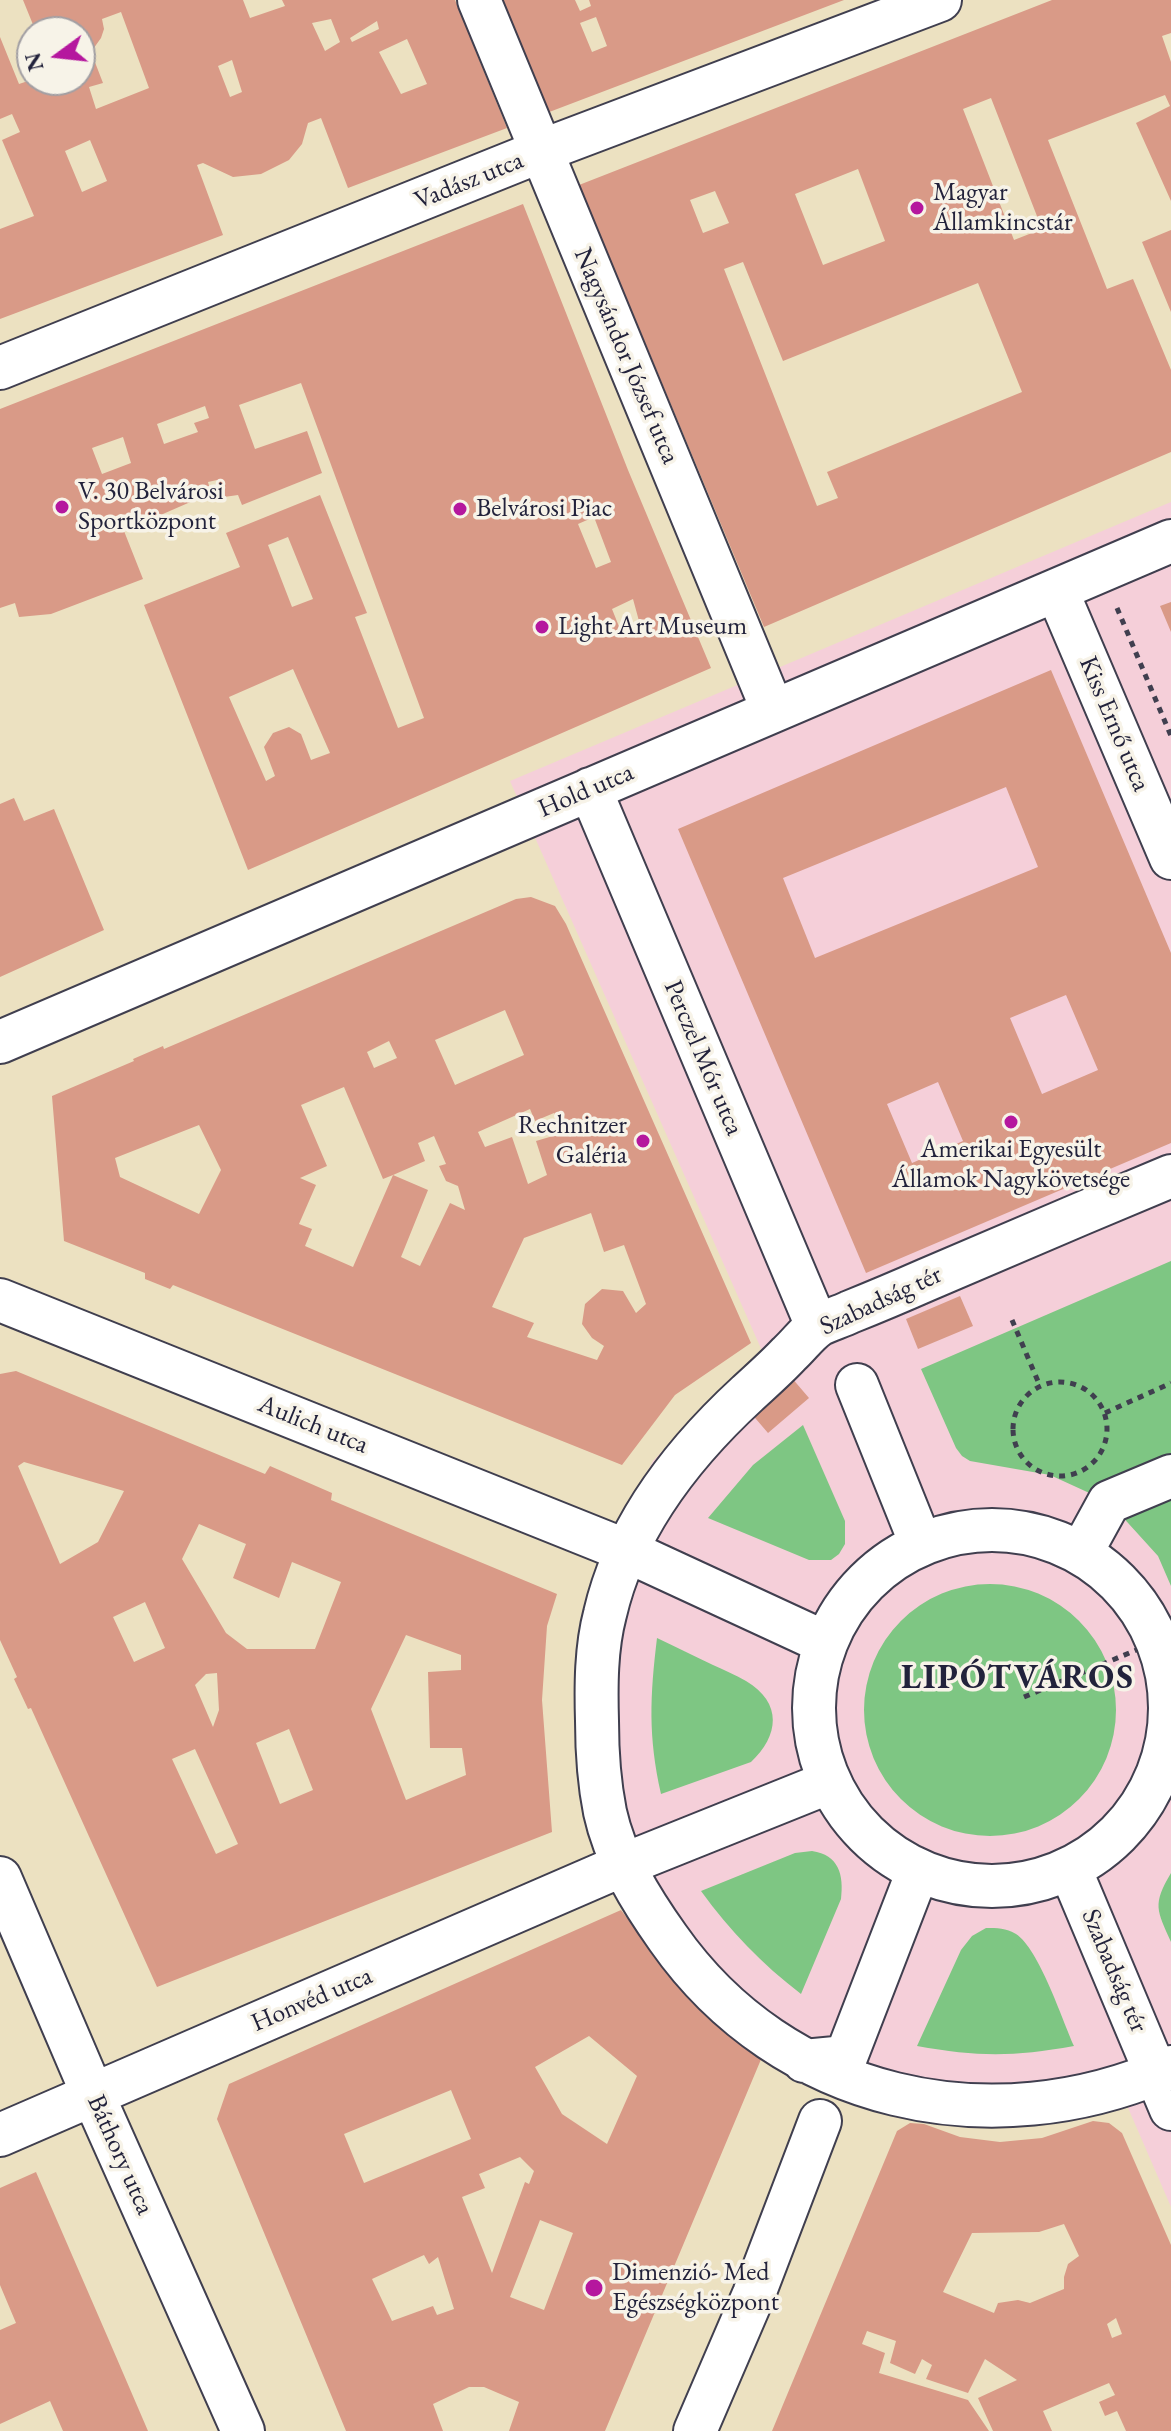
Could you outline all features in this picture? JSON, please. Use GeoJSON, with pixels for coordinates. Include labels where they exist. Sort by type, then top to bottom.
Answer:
{"type":"FeatureCollection","features":[{"type":"Feature","properties":{"kind":"street","name":"Nagysándor József utca"},"geometry":{"type":"LineString","coordinates":[[479,0],[773,711]]}},
{"type":"Feature","properties":{"kind":"street","name":"Vadász utca"},"geometry":{"type":"LineString","coordinates":[[0,368],[541,151],[940,0]]}},
{"type":"Feature","properties":{"kind":"street","name":"Hold utca"},"geometry":{"type":"LineString","coordinates":[[0,1042],[1171,541]]}},
{"type":"Feature","properties":{"kind":"street","name":"Kiss Ernő utca"},"geometry":{"type":"LineString","coordinates":[[1057,591],[1171,858]]}},
{"type":"Feature","properties":{"kind":"street","name":"Perczel Mór utca"},"geometry":{"type":"LineString","coordinates":[[590,789],[817,1326]]}},
{"type":"Feature","properties":{"kind":"street","name":"Szabadság tér"},"geometry":{"type":"LineString","coordinates":[[1070,1869],[1166,2084],[1074,2099],[992,2107],[919,2100],[859,2085],[804,2061],[762,2034],[714,1995],[644,1905],[623,1865],[606,1815],[597,1760],[596,1686],[604,1614],[627,1551],[661,1489],[722,1417],[817,1326],[1171,1176]]}},
{"type":"Feature","properties":{"kind":"street","name":"Aulich utca"},"geometry":{"type":"LineString","coordinates":[[0,1300],[627,1551]]}},
{"type":"Feature","properties":{"kind":"street"},"geometry":{"type":"LineString","coordinates":[[857,1385],[921,1544]]}},
{"type":"Feature","properties":{"kind":"street"},"geometry":{"type":"LineString","coordinates":[[1081,1553],[1109,1502],[1171,1476]]}},
{"type":"Feature","properties":{"kind":"street"},"geometry":{"type":"LineString","coordinates":[[974,1530],[1030,1533],[1081,1553],[1126,1590],[1158,1641],[1170,1695],[1169,1751],[1146,1799],[1113,1840],[1070,1869],[1021,1885],[968,1885],[918,1871],[882,1848],[852,1818],[830,1782],[816,1737],[815,1689],[826,1643],[848,1602],[881,1568],[921,1544],[974,1530]]}},
{"type":"Feature","properties":{"kind":"street"},"geometry":{"type":"LineString","coordinates":[[627,1551],[826,1643]]}},
{"type":"Feature","properties":{"kind":"street"},"geometry":{"type":"LineString","coordinates":[[623,1865],[830,1782]]}},
{"type":"Feature","properties":{"kind":"street","name":"Honvéd utca"},"geometry":{"type":"LineString","coordinates":[[0,2135],[623,1865]]}},
{"type":"Feature","properties":{"kind":"street"},"geometry":{"type":"LineString","coordinates":[[846,2057],[918,1871]]}},
{"type":"Feature","properties":{"kind":"street","name":"Báthory utca"},"geometry":{"type":"LineString","coordinates":[[0,1878],[243,2431]]}},
{"type":"Feature","properties":{"kind":"street"},"geometry":{"type":"LineString","coordinates":[[804,2061],[846,2057],[866,2064],[894,2093]]}},
{"type":"Feature","properties":{"kind":"street"},"geometry":{"type":"LineString","coordinates":[[695,2431],[754,2294],[820,2121]]}},
{"type":"Feature","properties":{"kind":"path"},"geometry":{"type":"LineString","coordinates":[[1101,571],[1171,736]]}},
{"type":"Feature","properties":{"kind":"path"},"geometry":{"type":"LineString","coordinates":[[1012,1320],[1040,1386]]}},
{"type":"Feature","properties":{"kind":"path"},"geometry":{"type":"LineString","coordinates":[[1055,1382],[1070,1383],[1085,1389],[1097,1399],[1105,1413],[1106,1441],[1091,1465],[1078,1473],[1064,1476],[1036,1470],[1018,1448],[1014,1420],[1019,1406],[1040,1386],[1055,1382]]}},
{"type":"Feature","properties":{"kind":"path"},"geometry":{"type":"LineString","coordinates":[[1105,1413],[1171,1383]]}},
{"type":"Feature","properties":{"kind":"path"},"geometry":{"type":"LineString","coordinates":[[1024,1697],[1158,1641]]}},
{"type":"Feature","properties":{"kind":"shaded area"},"geometry":{"type":"Polygon","coordinates":[[[1171,502],[1171,2207],[1126,2103],[1037,2126],[976,2126],[926,2114],[781,2065],[594,1846],[616,1531],[653,1461],[763,1353],[510,781],[1171,502]]]}},
{"type":"Feature","properties":{"kind":"green space"},"geometry":{"type":"Polygon","coordinates":[[[1171,1261],[1171,1586],[1158,1556],[1109,1502],[1050,1475],[970,1461],[962,1456],[921,1369],[1171,1261]]]}},
{"type":"Feature","properties":{"kind":"green space"},"geometry":{"type":"Polygon","coordinates":[[[803,1425],[845,1521],[845,1544],[831,1560],[809,1560],[708,1518],[753,1465],[803,1425]]]}},
{"type":"Feature","properties":{"kind":"green space"},"geometry":{"type":"Polygon","coordinates":[[[978,1584],[1002,1584],[1038,1593],[1070,1612],[1088,1630],[1111,1673],[1116,1710],[1114,1735],[1107,1758],[1088,1790],[1070,1808],[1027,1831],[1002,1836],[978,1836],[942,1827],[910,1808],[892,1790],[869,1747],[864,1722],[864,1698],[873,1662],[892,1630],[910,1612],[953,1589],[978,1584]]]}},
{"type":"Feature","properties":{"kind":"green space"},"geometry":{"type":"Polygon","coordinates":[[[657,1638],[746,1681],[766,1699],[773,1720],[767,1741],[751,1762],[661,1794],[652,1716],[657,1638]]]}},
{"type":"Feature","properties":{"kind":"green space"},"geometry":{"type":"Polygon","coordinates":[[[812,1851],[834,1862],[840,1874],[842,1890],[801,1994],[747,1946],[701,1891],[795,1853],[812,1851]]]}},
{"type":"Feature","properties":{"kind":"green space"},"geometry":{"type":"Polygon","coordinates":[[[1171,1873],[1171,1942],[1162,1922],[1159,1900],[1171,1873]]]}},
{"type":"Feature","properties":{"kind":"green space"},"geometry":{"type":"Polygon","coordinates":[[[986,1928],[1009,1931],[1025,1942],[1041,1969],[1074,2046],[996,2054],[917,2046],[961,1950],[972,1936],[986,1928]]]}},
{"type":"Feature","properties":{"kind":"building"},"geometry":{"type":"Polygon","coordinates":[[[23,0],[243,0],[250,18],[285,6],[282,0],[455,0],[507,128],[348,188],[321,118],[308,123],[302,144],[289,160],[261,174],[233,177],[203,163],[197,165],[223,235],[0,319],[0,229],[34,216],[2,140],[20,132],[12,114],[0,119],[0,37],[16,77],[16,96],[92,96],[96,109],[149,88],[121,12],[102,19],[104,29],[96,45],[96,16],[30,16],[23,0]],[[331,19],[312,23],[325,51],[340,42],[331,19]],[[377,21],[350,38],[352,42],[379,29],[377,21]],[[407,39],[379,52],[401,94],[427,84],[407,39]],[[232,60],[218,66],[230,97],[242,92],[232,60]],[[90,140],[65,151],[82,192],[107,181],[90,140]]]}},
{"type":"Feature","properties":{"kind":"building"},"geometry":{"type":"Polygon","coordinates":[[[498,0],[575,0],[580,11],[591,6],[589,0],[844,0],[544,114],[498,0]],[[596,17],[580,23],[592,52],[607,46],[596,17]]]}},
{"type":"Feature","properties":{"kind":"building"},"geometry":{"type":"Polygon","coordinates":[[[1052,0],[1171,0],[1171,33],[1162,36],[1171,62],[1171,201],[1136,123],[1170,106],[1165,95],[1048,140],[1107,289],[1133,279],[1171,370],[1171,452],[764,627],[579,185],[1052,0]],[[991,98],[963,109],[1014,240],[1042,229],[991,98]],[[858,169],[795,194],[823,265],[885,241],[858,169]],[[715,191],[690,200],[703,233],[729,223],[715,191]],[[743,262],[724,269],[817,506],[838,498],[827,472],[1022,392],[978,283],[783,361],[743,262]]]}},
{"type":"Feature","properties":{"kind":"building"},"geometry":{"type":"Polygon","coordinates":[[[96,65],[103,83],[96,85],[96,65]]]}},
{"type":"Feature","properties":{"kind":"building"},"geometry":{"type":"Polygon","coordinates":[[[523,204],[628,470],[711,668],[248,870],[144,605],[240,567],[226,533],[320,495],[367,613],[355,617],[398,728],[424,718],[301,383],[239,405],[255,449],[307,431],[322,473],[242,505],[238,495],[224,497],[217,480],[208,482],[211,493],[124,531],[143,579],[51,614],[19,617],[15,603],[0,608],[0,409],[523,204]],[[205,406],[157,424],[164,444],[198,432],[194,423],[209,418],[205,406]],[[123,437],[92,448],[102,474],[131,463],[123,437]],[[594,517],[578,524],[596,568],[611,562],[594,517]],[[288,537],[268,545],[292,607],[313,599],[288,537]],[[633,599],[612,609],[620,629],[639,621],[633,599]],[[293,669],[229,697],[266,781],[275,776],[264,747],[273,733],[289,727],[301,734],[311,760],[330,753],[293,669]]]}},
{"type":"Feature","properties":{"kind":"building"},"geometry":{"type":"Polygon","coordinates":[[[1171,230],[1171,312],[1142,242],[1171,230]]]}},
{"type":"Feature","properties":{"kind":"building"},"geometry":{"type":"Polygon","coordinates":[[[1171,602],[1171,632],[1160,606],[1171,602]]]}},
{"type":"Feature","properties":{"kind":"building"},"geometry":{"type":"Polygon","coordinates":[[[1051,670],[1171,953],[1171,1143],[866,1273],[678,829],[1051,670]],[[1006,787],[783,878],[815,958],[1038,867],[1006,787]],[[1066,995],[1010,1018],[1042,1094],[1098,1070],[1066,995]],[[938,1082],[887,1104],[912,1163],[963,1141],[938,1082]]]}},
{"type":"Feature","properties":{"kind":"building"},"geometry":{"type":"Polygon","coordinates":[[[14,798],[24,821],[54,809],[104,930],[0,977],[0,804],[14,798]]]}},
{"type":"Feature","properties":{"kind":"building"},"geometry":{"type":"Polygon","coordinates":[[[531,897],[555,906],[566,924],[751,1343],[675,1395],[622,1465],[173,1285],[170,1289],[145,1279],[145,1273],[64,1241],[52,1096],[163,1046],[164,1049],[516,899],[531,897]],[[505,1010],[435,1040],[455,1085],[524,1055],[505,1010]],[[389,1041],[367,1052],[374,1068],[397,1058],[389,1041]],[[344,1087],[301,1105],[327,1166],[300,1178],[316,1185],[299,1224],[312,1229],[305,1246],[353,1267],[393,1175],[383,1179],[344,1087]],[[530,1109],[478,1132],[485,1147],[512,1137],[528,1184],[547,1175],[536,1141],[563,1133],[554,1113],[535,1121],[530,1109]],[[199,1125],[115,1158],[120,1177],[199,1214],[221,1170],[199,1125]],[[434,1136],[418,1143],[425,1161],[393,1175],[428,1190],[401,1257],[420,1266],[450,1203],[465,1210],[458,1186],[446,1181],[439,1166],[446,1164],[434,1136]],[[591,1213],[524,1238],[492,1307],[534,1323],[527,1337],[597,1360],[604,1346],[592,1338],[582,1324],[585,1304],[602,1289],[623,1291],[636,1313],[646,1304],[624,1245],[604,1252],[591,1213]]]}},
{"type":"Feature","properties":{"kind":"building"},"geometry":{"type":"Polygon","coordinates":[[[960,1296],[973,1326],[918,1349],[906,1319],[960,1296]]]}},
{"type":"Feature","properties":{"kind":"building"},"geometry":{"type":"Polygon","coordinates":[[[16,1371],[265,1474],[270,1466],[332,1493],[331,1500],[557,1594],[547,1626],[542,1700],[552,1832],[157,1987],[31,1708],[28,1709],[14,1679],[17,1677],[0,1640],[0,1374],[16,1371]],[[24,1462],[18,1466],[60,1564],[98,1542],[124,1491],[24,1462]],[[199,1524],[182,1559],[226,1633],[247,1649],[315,1649],[341,1582],[292,1562],[279,1598],[233,1578],[246,1544],[199,1524]],[[145,1602],[113,1617],[134,1662],[165,1648],[145,1602]],[[406,1635],[371,1709],[406,1800],[466,1775],[462,1748],[430,1748],[428,1672],[461,1670],[461,1655],[406,1635]],[[217,1673],[206,1674],[195,1685],[213,1727],[219,1710],[217,1673]],[[289,1729],[256,1743],[280,1804],[313,1790],[289,1729]],[[195,1749],[172,1759],[216,1854],[238,1844],[195,1749]]]}},
{"type":"Feature","properties":{"kind":"building"},"geometry":{"type":"Polygon","coordinates":[[[791,1377],[809,1398],[768,1433],[750,1412],[791,1377]]]}},
{"type":"Feature","properties":{"kind":"building"},"geometry":{"type":"Polygon","coordinates":[[[621,1910],[684,1992],[762,2057],[605,2431],[509,2431],[519,2402],[484,2387],[469,2387],[433,2404],[443,2431],[346,2431],[217,2119],[229,2084],[621,1910]],[[589,2036],[535,2067],[562,2114],[607,2144],[637,2076],[589,2036]],[[451,2090],[344,2134],[364,2183],[471,2139],[451,2090]],[[520,2157],[479,2174],[485,2188],[462,2197],[492,2273],[525,2182],[529,2184],[534,2171],[520,2157]],[[540,2220],[510,2297],[544,2310],[573,2233],[540,2220]],[[424,2255],[372,2279],[392,2321],[433,2306],[437,2315],[454,2309],[438,2257],[429,2264],[424,2255]]]}},
{"type":"Feature","properties":{"kind":"building"},"geometry":{"type":"Polygon","coordinates":[[[1093,2121],[1109,2123],[1122,2133],[1171,2245],[1171,2431],[1126,2431],[1117,2411],[1105,2416],[1099,2402],[1115,2395],[1109,2383],[1043,2411],[1052,2431],[993,2431],[978,2398],[1017,2380],[985,2359],[968,2393],[926,2379],[932,2365],[922,2359],[915,2374],[890,2363],[896,2341],[867,2331],[862,2344],[885,2353],[879,2373],[968,2400],[989,2431],[772,2431],[897,2131],[910,2123],[924,2124],[960,2137],[1000,2142],[1042,2138],[1093,2121]],[[1064,2224],[1039,2232],[972,2233],[943,2292],[994,2313],[998,2303],[1018,2300],[1030,2303],[1064,2289],[1068,2264],[1079,2256],[1064,2224]],[[1116,2318],[1107,2324],[1112,2338],[1122,2334],[1116,2318]]]}},
{"type":"Feature","properties":{"kind":"building"},"geometry":{"type":"Polygon","coordinates":[[[36,2172],[148,2431],[63,2431],[50,2401],[0,2424],[0,2330],[16,2323],[0,2285],[0,2188],[36,2172]]]}},
{"type":"Feature","properties":{"kind":"place","name":"Magyar Államkincstár"},"geometry":{"type":"Point","coordinates":[917,208]}},
{"type":"Feature","properties":{"kind":"place","name":"V. 30 Belvárosi Sportközpont"},"geometry":{"type":"Point","coordinates":[62,507]}},
{"type":"Feature","properties":{"kind":"place","name":"Belvárosi Piac"},"geometry":{"type":"Point","coordinates":[460,509]}},
{"type":"Feature","properties":{"kind":"place","name":"Light Art Museum"},"geometry":{"type":"Point","coordinates":[542,627]}},
{"type":"Feature","properties":{"kind":"place","name":"Amerikai Egyesült Államok Nagykövetsége"},"geometry":{"type":"Point","coordinates":[1011,1122]}},
{"type":"Feature","properties":{"kind":"place","name":"Rechnitzer Galéria"},"geometry":{"type":"Point","coordinates":[643,1141]}},
{"type":"Feature","properties":{"kind":"place","name":"Dimenzió- Med Egészségközpont"},"geometry":{"type":"Point","coordinates":[594,2288]}},
{"type":"Feature","properties":{"kind":"district","name":"LIPÓTVÁROS"},"geometry":{"type":"Point","coordinates":[1018,1679]}}]}
